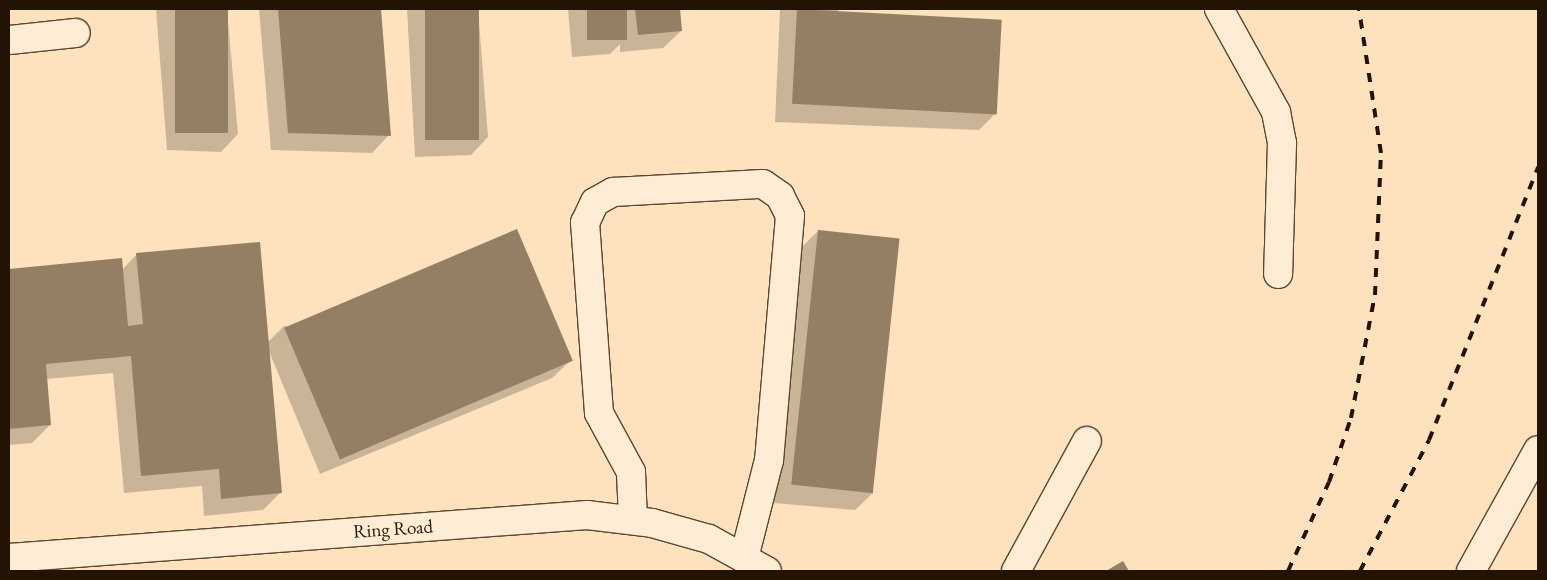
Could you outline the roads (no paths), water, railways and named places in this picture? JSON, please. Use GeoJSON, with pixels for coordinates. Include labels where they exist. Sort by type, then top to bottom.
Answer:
{"type":"FeatureCollection","features":[{"type":"Feature","properties":{"kind":"street"},"geometry":{"type":"LineString","coordinates":[[1219,9],[1276,112],[1282,143],[1278,274]]}},
{"type":"Feature","properties":{"kind":"street"},"geometry":{"type":"LineString","coordinates":[[9,40],[76,33]]}},
{"type":"Feature","properties":{"kind":"street"},"geometry":{"type":"LineString","coordinates":[[633,520],[631,472],[599,413],[585,223],[595,202],[613,192],[762,184],[780,196],[790,216],[769,460],[756,565]]}},
{"type":"Feature","properties":{"kind":"street"},"geometry":{"type":"LineString","coordinates":[[1016,571],[1086,441]]}},
{"type":"Feature","properties":{"kind":"street"},"geometry":{"type":"LineString","coordinates":[[1471,571],[1538,450]]}},
{"type":"Feature","properties":{"kind":"street","name":"Ring Road"},"geometry":{"type":"LineString","coordinates":[[9,558],[587,515],[633,520],[709,539],[756,565]]}},
{"type":"Feature","properties":{"kind":"railway"},"geometry":{"type":"LineString","coordinates":[[1288,571],[1329,482],[1351,418],[1375,295],[1381,153],[1359,9]]}},
{"type":"Feature","properties":{"kind":"railway"},"geometry":{"type":"LineString","coordinates":[[1360,571],[1429,440],[1538,167]]}}]}
